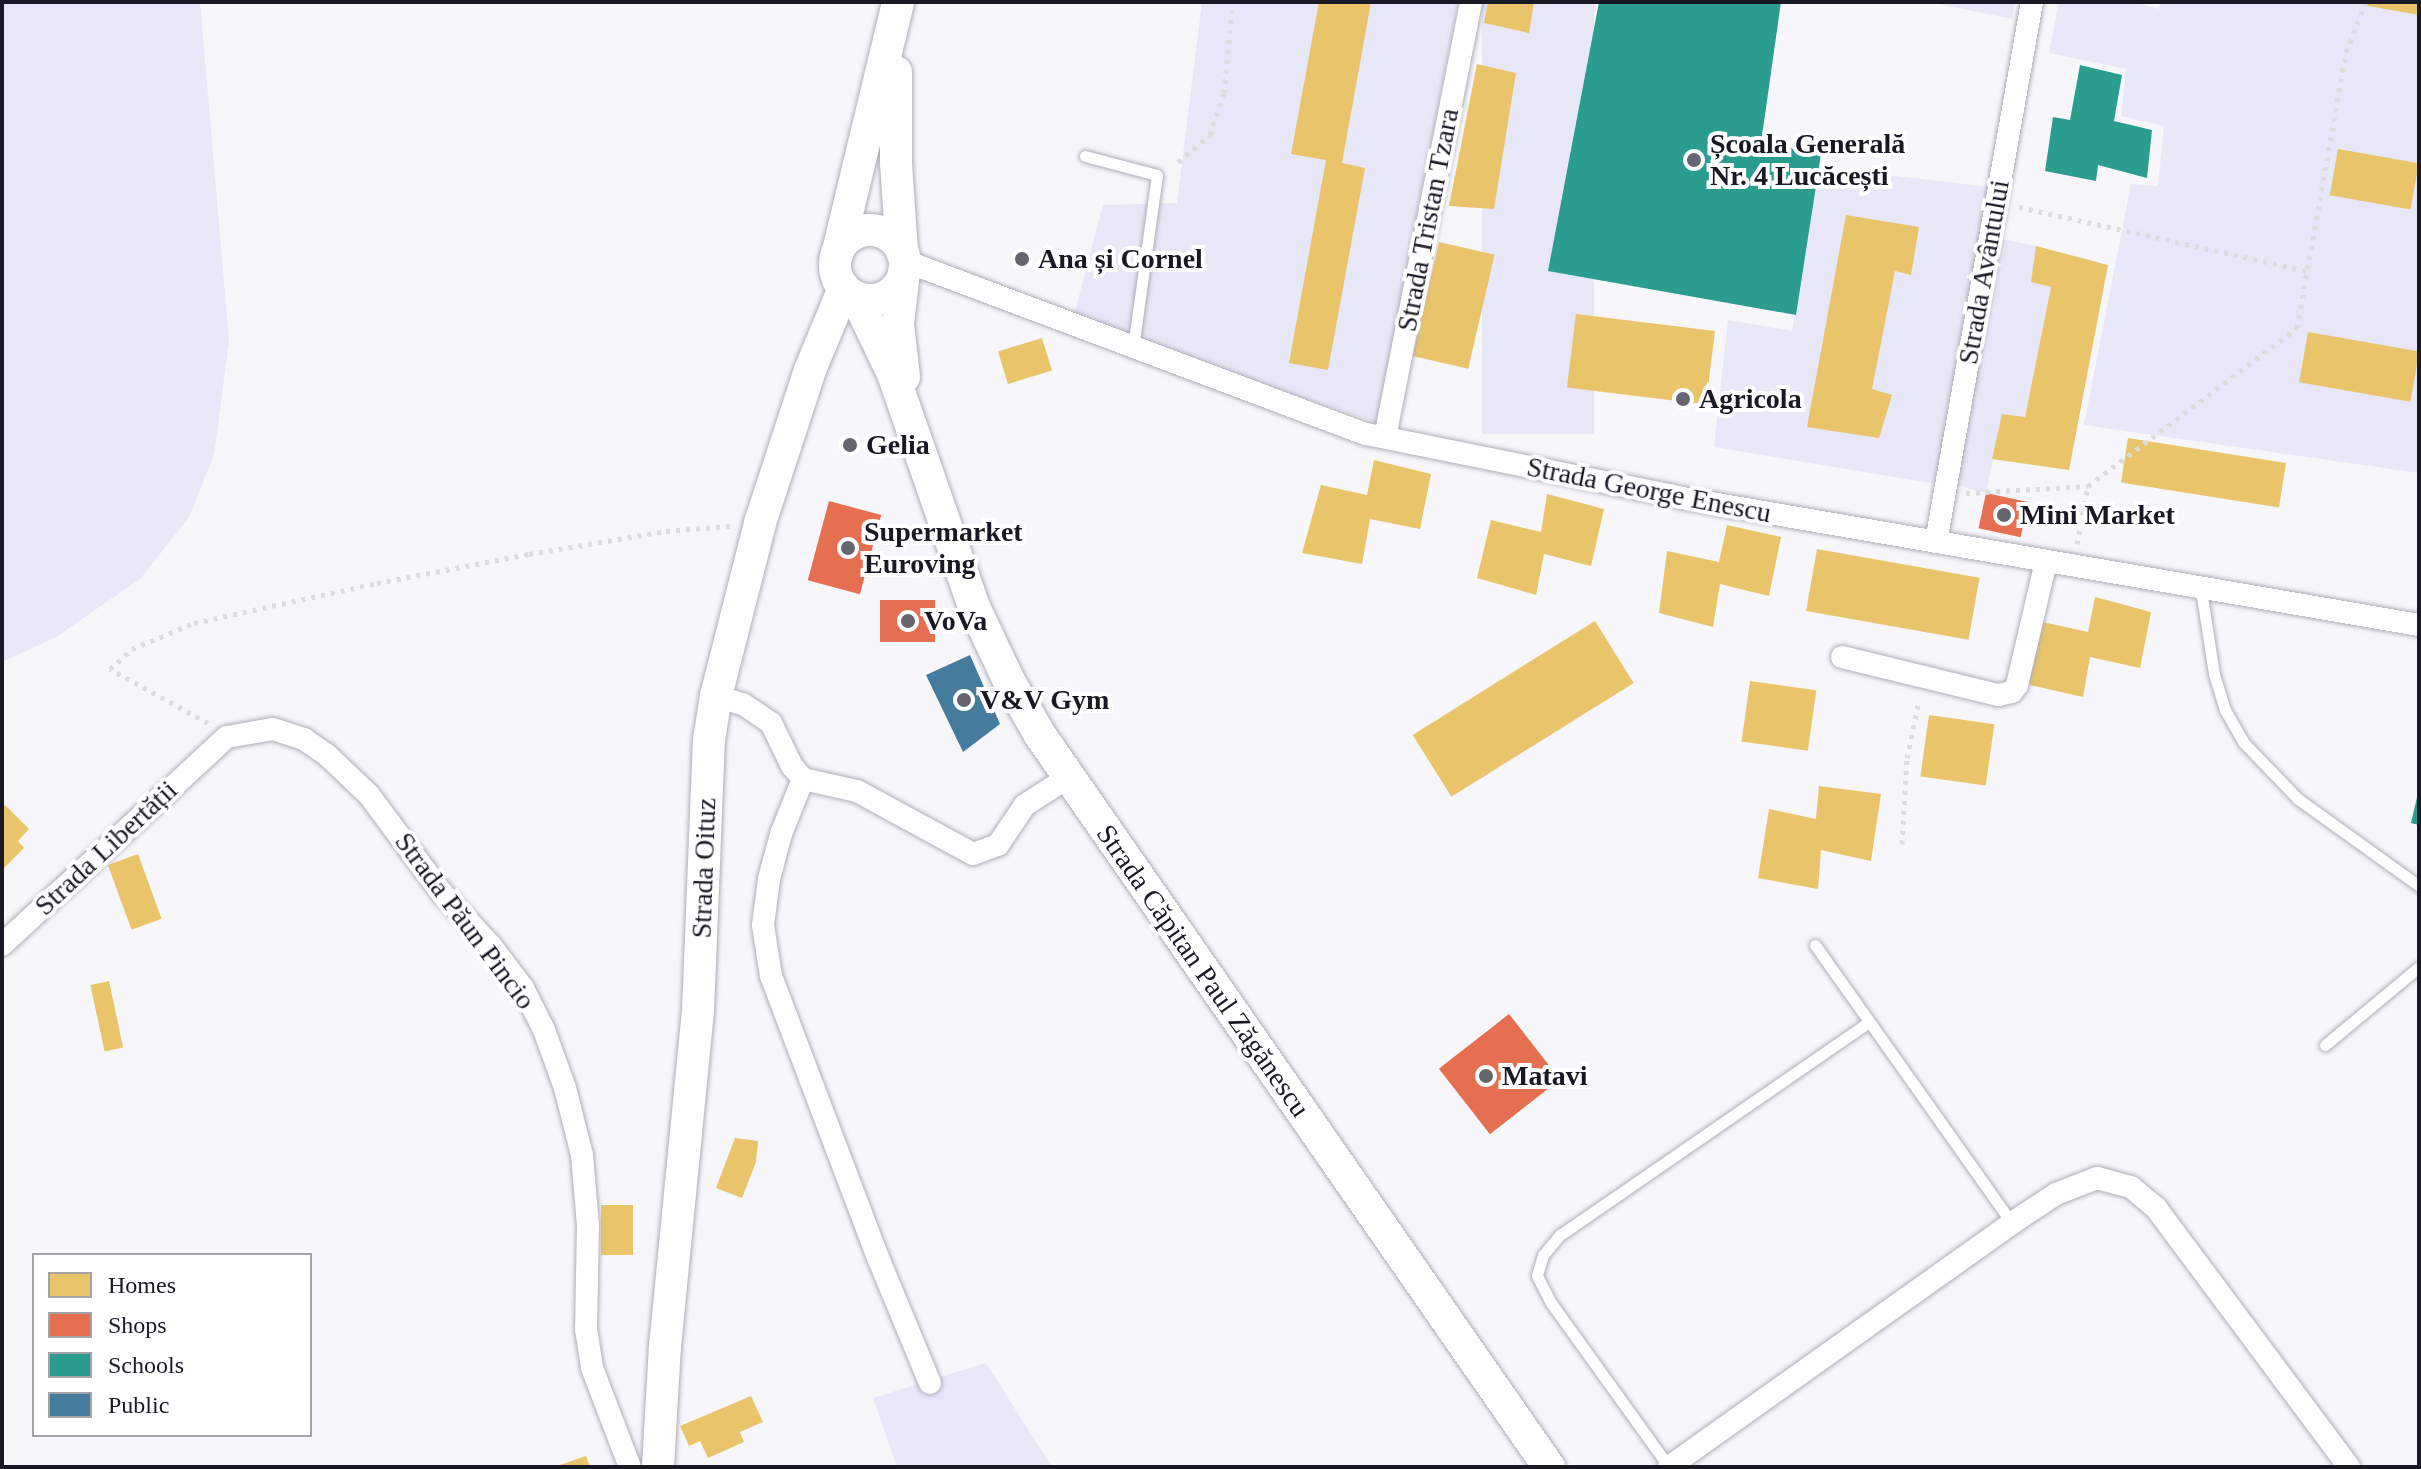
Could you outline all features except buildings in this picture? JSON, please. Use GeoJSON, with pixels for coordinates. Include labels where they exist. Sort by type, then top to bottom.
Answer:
{"type":"FeatureCollection","features":[{"type":"Feature","properties":{"kind":"main road","name":"Strada Căpitan Paul Zăgănescu"},"geometry":{"type":"LineString","coordinates":[[898,4],[835,267],[889,364],[975,609],[1009,681],[1067,778],[1549,1467]]}},
{"type":"Feature","properties":{"kind":"main road","name":"Strada Căpitan Paul Zăgănescu"},"geometry":{"type":"LineString","coordinates":[[898,4],[896,134],[904,262],[898,324],[917,442]]}},
{"type":"Feature","properties":{"kind":"main road"},"geometry":{"type":"LineString","coordinates":[[837,255],[849,237],[868,230],[889,236],[904,262],[901,282],[886,296],[866,300],[850,292]]}},
{"type":"Feature","properties":{"kind":"main road","name":"Strada Oituz"},"geometry":{"type":"LineString","coordinates":[[658,1467],[665,1347],[698,1012],[709,740],[716,696],[760,523],[810,370],[850,292]]}},
{"type":"Feature","properties":{"kind":"street","name":"Strada Tristan Tzara"},"geometry":{"type":"LineString","coordinates":[[1385,437],[1471,2]]}},
{"type":"Feature","properties":{"kind":"street","name":"Strada Avântului"},"geometry":{"type":"LineString","coordinates":[[1936,542],[2032,2]]}},
{"type":"Feature","properties":{"kind":"street","name":"Strada George Enescu"},"geometry":{"type":"LineString","coordinates":[[904,262],[1366,434],[1682,498],[2201,590],[2419,625]]}},
{"type":"Feature","properties":{"kind":"street"},"geometry":{"type":"LineString","coordinates":[[1842,657],[1998,695],[2012,692],[2017,685],[2046,561]]}},
{"type":"Feature","properties":{"kind":"street"},"geometry":{"type":"LineString","coordinates":[[716,696],[743,704],[771,723],[792,766],[803,779],[857,791],[973,854],[998,845],[1025,805],[1067,778]]}},
{"type":"Feature","properties":{"kind":"street","name":"Strada Păun Pincio"},"geometry":{"type":"LineString","coordinates":[[211,752],[227,737],[273,729],[304,739],[327,755],[369,795],[419,866],[523,988],[544,1030],[565,1088],[582,1155],[588,1225],[586,1329],[592,1368],[630,1467]]}},
{"type":"Feature","properties":{"kind":"street","name":"Strada Libertății"},"geometry":{"type":"LineString","coordinates":[[2,945],[211,752]]}},
{"type":"Feature","properties":{"kind":"street"},"geometry":{"type":"LineString","coordinates":[[803,779],[781,834],[769,879],[763,925],[771,976],[879,1260],[930,1383]]}},
{"type":"Feature","properties":{"kind":"street"},"geometry":{"type":"LineString","coordinates":[[1669,1467],[2012,1223],[2056,1194],[2097,1178],[2131,1187],[2156,1208],[2349,1467]]}},
{"type":"Feature","properties":{"kind":"lane"},"geometry":{"type":"LineString","coordinates":[[1085,156],[1157,175],[1133,347]]}},
{"type":"Feature","properties":{"kind":"lane"},"geometry":{"type":"LineString","coordinates":[[2201,590],[2214,674],[2225,710],[2244,743],[2298,799],[2419,886]]}},
{"type":"Feature","properties":{"kind":"lane"},"geometry":{"type":"LineString","coordinates":[[1815,945],[2012,1223]]}},
{"type":"Feature","properties":{"kind":"lane"},"geometry":{"type":"LineString","coordinates":[[2325,1045],[2419,967]]}},
{"type":"Feature","properties":{"kind":"lane"},"geometry":{"type":"LineString","coordinates":[[1669,1467],[1551,1303],[1537,1275],[1543,1255],[1560,1235],[1869,1022]]}},
{"type":"Feature","properties":{"kind":"path"},"geometry":{"type":"LineString","coordinates":[[1178,162],[1210,135],[1224,93],[1233,2]]}},
{"type":"Feature","properties":{"kind":"path"},"geometry":{"type":"LineString","coordinates":[[1945,491],[1983,495],[2088,486],[2297,328],[2346,52],[2366,2]]}},
{"type":"Feature","properties":{"kind":"path"},"geometry":{"type":"LineString","coordinates":[[1996,202],[2307,271]]}},
{"type":"Feature","properties":{"kind":"path"},"geometry":{"type":"LineString","coordinates":[[2072,566],[2088,486]]}},
{"type":"Feature","properties":{"kind":"path"},"geometry":{"type":"LineString","coordinates":[[211,752],[208,724],[110,669],[132,649],[194,623],[377,583],[559,549],[666,531],[760,523]]}},
{"type":"Feature","properties":{"kind":"path"},"geometry":{"type":"LineString","coordinates":[[1902,844],[1907,758],[1924,679]]}},
{"type":"Feature","properties":{"kind":"shaded area"},"geometry":{"type":"Polygon","coordinates":[[[2,2],[200,2],[229,341],[214,455],[189,517],[140,579],[56,637],[2,662],[2,2]]]}},
{"type":"Feature","properties":{"kind":"shaded area"},"geometry":{"type":"Polygon","coordinates":[[[1202,2],[1458,2],[1377,423],[1073,319],[1103,205],[1177,203],[1202,2]]]}},
{"type":"Feature","properties":{"kind":"shaded area"},"geometry":{"type":"Polygon","coordinates":[[[1482,2],[1594,2],[1594,434],[1482,434],[1482,2]]]}},
{"type":"Feature","properties":{"kind":"shaded area"},"geometry":{"type":"Polygon","coordinates":[[[1928,2],[2015,2],[2012,19],[1928,2]]]}},
{"type":"Feature","properties":{"kind":"shaded area"},"geometry":{"type":"Polygon","coordinates":[[[2059,2],[2133,2],[2159,9],[2161,2],[2419,2],[2419,473],[2084,425],[2131,184],[2158,186],[2164,126],[2121,116],[2126,69],[2049,53],[2059,2]]]}},
{"type":"Feature","properties":{"kind":"shaded area"},"geometry":{"type":"Polygon","coordinates":[[[1819,167],[1989,187],[1937,484],[1714,447],[1728,320],[1792,331],[1819,167]]]}},
{"type":"Feature","properties":{"kind":"shaded area"},"geometry":{"type":"Polygon","coordinates":[[[2002,239],[2036,246],[2031,282],[2051,287],[2025,417],[2002,414],[1986,493],[1956,485],[2002,239]]]}},
{"type":"Feature","properties":{"kind":"shaded area"},"geometry":{"type":"Polygon","coordinates":[[[986,1363],[1052,1467],[897,1467],[873,1398],[986,1363]]]}},
{"type":"Feature","properties":{"kind":"place","name":"Școala Generală Nr. 4 Lucăcești"},"geometry":{"type":"Point","coordinates":[1694,160]}},
{"type":"Feature","properties":{"kind":"place","name":"Ana și Cornel"},"geometry":{"type":"Point","coordinates":[1022,259]}},
{"type":"Feature","properties":{"kind":"place","name":"Agricola"},"geometry":{"type":"Point","coordinates":[1683,399]}},
{"type":"Feature","properties":{"kind":"place","name":"Gelia"},"geometry":{"type":"Point","coordinates":[850,445]}},
{"type":"Feature","properties":{"kind":"place","name":"Mini Market"},"geometry":{"type":"Point","coordinates":[2004,515]}},
{"type":"Feature","properties":{"kind":"place","name":"Supermarket Euroving"},"geometry":{"type":"Point","coordinates":[848,548]}},
{"type":"Feature","properties":{"kind":"place","name":"VoVa"},"geometry":{"type":"Point","coordinates":[908,621]}},
{"type":"Feature","properties":{"kind":"place","name":"V&V Gym"},"geometry":{"type":"Point","coordinates":[964,700]}},
{"type":"Feature","properties":{"kind":"place","name":"Matavi"},"geometry":{"type":"Point","coordinates":[1486,1076]}}]}
